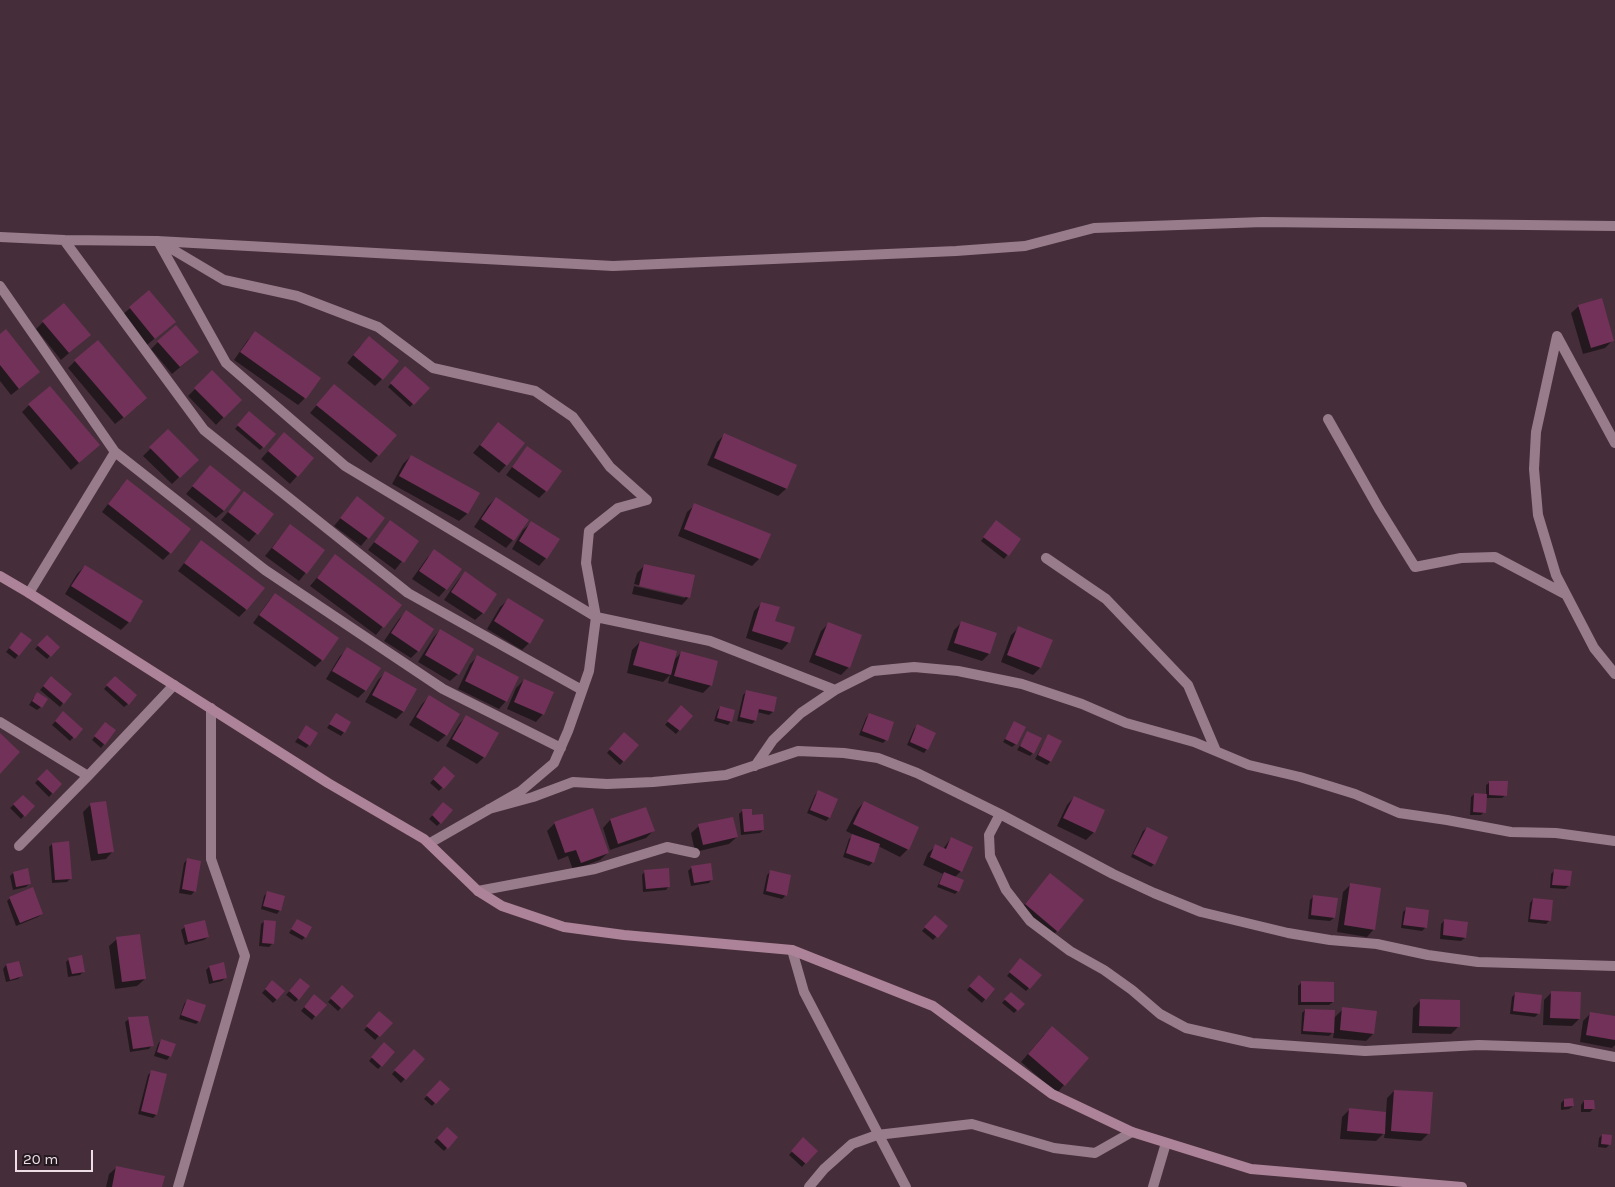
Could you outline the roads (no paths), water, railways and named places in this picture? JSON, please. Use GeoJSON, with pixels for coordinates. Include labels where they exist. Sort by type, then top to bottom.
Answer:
{"type":"FeatureCollection","features":[{"type":"Feature","properties":{"kind":"main road"},"geometry":{"type":"LineString","coordinates":[[0,576],[328,783],[430,843],[478,891],[502,906],[564,927],[624,935],[792,950],[933,1006],[1052,1094],[1132,1132],[1251,1169],[1462,1187]]}},
{"type":"Feature","properties":{"kind":"street"},"geometry":{"type":"LineString","coordinates":[[0,237],[64,240],[157,240],[613,266],[956,251],[1025,246],[1094,228],[1263,222],[1615,226]]}},
{"type":"Feature","properties":{"kind":"street"},"geometry":{"type":"LineString","coordinates":[[64,240],[204,430],[408,594],[582,690]]}},
{"type":"Feature","properties":{"kind":"street"},"geometry":{"type":"LineString","coordinates":[[157,240],[224,280],[297,296],[378,327],[433,368],[535,390],[573,416],[610,467],[647,500],[618,508],[589,531],[586,563],[596,617],[589,671],[568,731],[554,763],[521,791],[430,843]]}},
{"type":"Feature","properties":{"kind":"street"},"geometry":{"type":"LineString","coordinates":[[157,240],[226,363],[345,466],[596,617],[710,641],[835,690]]}},
{"type":"Feature","properties":{"kind":"street"},"geometry":{"type":"LineString","coordinates":[[0,286],[115,452],[265,570],[426,678],[443,689],[561,748]]}},
{"type":"Feature","properties":{"kind":"street"},"geometry":{"type":"LineString","coordinates":[[1615,443],[1556,336],[1536,432],[1534,469],[1538,515],[1556,575],[1565,594],[1594,648],[1615,674]]}},
{"type":"Feature","properties":{"kind":"street"},"geometry":{"type":"LineString","coordinates":[[1328,419],[1379,509],[1416,567],[1460,558],[1495,557],[1565,594]]}},
{"type":"Feature","properties":{"kind":"street"},"geometry":{"type":"LineString","coordinates":[[29,593],[115,452]]}},
{"type":"Feature","properties":{"kind":"street"},"geometry":{"type":"LineString","coordinates":[[1046,558],[1106,599],[1188,685],[1216,751]]}},
{"type":"Feature","properties":{"kind":"street"},"geometry":{"type":"LineString","coordinates":[[754,766],[773,740],[801,713],[835,690],[873,671],[914,667],[958,671],[1022,684],[1082,704],[1126,723],[1194,742],[1249,765],[1300,777],[1355,794],[1399,813],[1511,832],[1556,832],[1615,841]]}},
{"type":"Feature","properties":{"kind":"street"},"geometry":{"type":"LineString","coordinates":[[19,846],[174,685]]}},
{"type":"Feature","properties":{"kind":"street"},"geometry":{"type":"LineString","coordinates":[[178,1187],[245,956],[211,859],[211,708]]}},
{"type":"Feature","properties":{"kind":"street"},"geometry":{"type":"LineString","coordinates":[[0,722],[88,776]]}},
{"type":"Feature","properties":{"kind":"street"},"geometry":{"type":"LineString","coordinates":[[489,809],[533,797],[573,782],[607,784],[652,782],[726,775],[798,750],[844,753],[878,758],[917,773],[1000,814],[1113,874],[1201,912],[1251,925],[1330,940],[1377,944],[1428,955],[1478,962],[1615,966]]}},
{"type":"Feature","properties":{"kind":"street"},"geometry":{"type":"LineString","coordinates":[[1000,814],[989,835],[990,856],[1006,890],[1030,921],[1070,951],[1118,980],[1160,1014],[1186,1028],[1252,1043],[1365,1051],[1479,1045],[1568,1048],[1615,1057]]}},
{"type":"Feature","properties":{"kind":"street"},"geometry":{"type":"LineString","coordinates":[[478,891],[595,870],[667,847],[695,853]]}},
{"type":"Feature","properties":{"kind":"street"},"geometry":{"type":"LineString","coordinates":[[792,950],[804,992],[877,1135],[906,1187]]}},
{"type":"Feature","properties":{"kind":"street"},"geometry":{"type":"LineString","coordinates":[[809,1187],[824,1169],[852,1144],[877,1135],[972,1124],[1054,1148],[1095,1153],[1132,1132]]}},
{"type":"Feature","properties":{"kind":"street"},"geometry":{"type":"LineString","coordinates":[[1153,1187],[1166,1143]]}}]}
